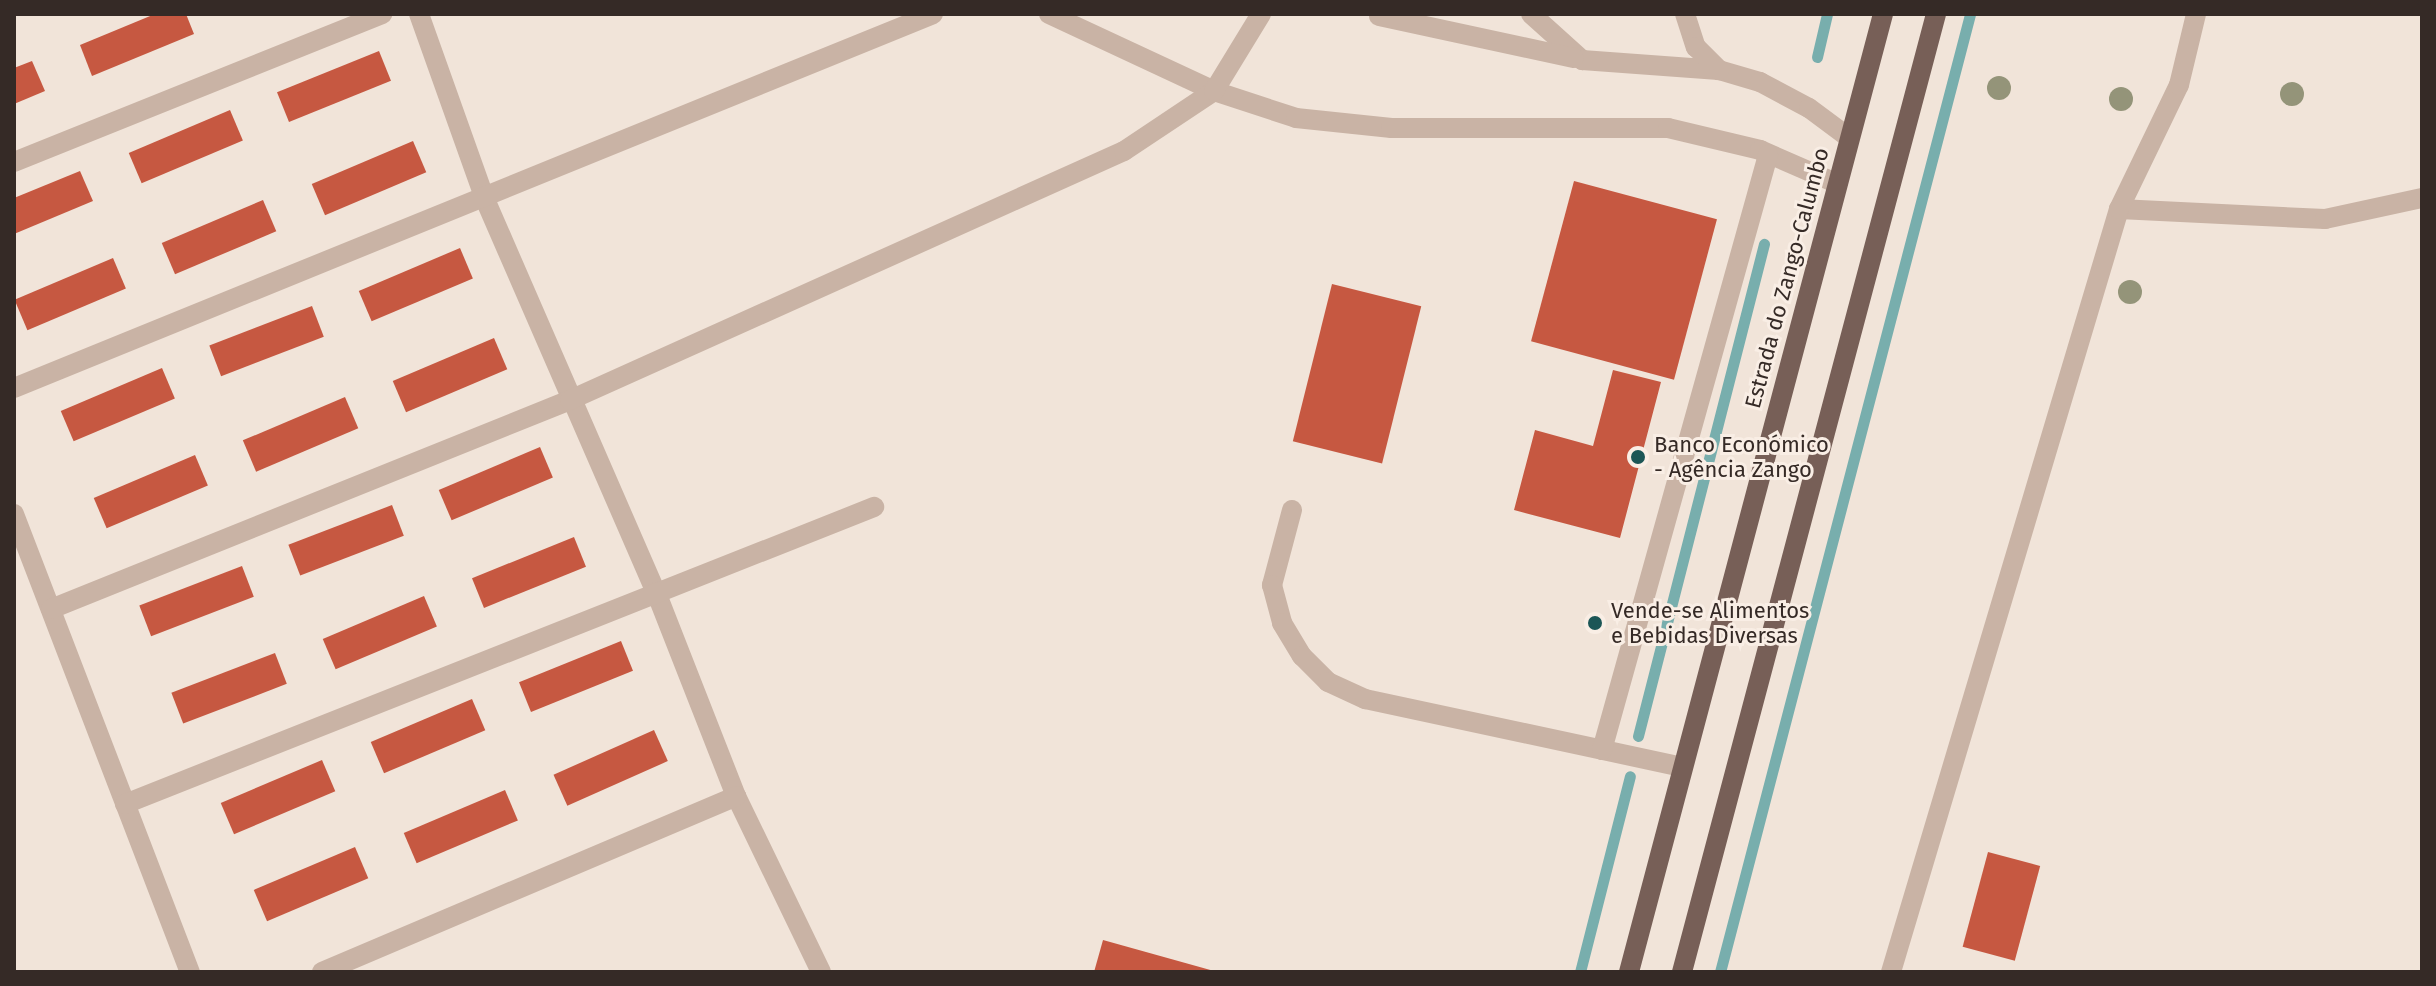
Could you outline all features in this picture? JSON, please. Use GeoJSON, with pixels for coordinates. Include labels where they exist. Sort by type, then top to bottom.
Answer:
{"type":"FeatureCollection","features":[{"type":"Feature","properties":{"kind":"main road","name":"Estrada do Zango-Calumbo"},"geometry":{"type":"LineString","coordinates":[[1629,972],[1883,14]]}},
{"type":"Feature","properties":{"kind":"main road"},"geometry":{"type":"LineString","coordinates":[[1682,972],[1936,14]]}},
{"type":"Feature","properties":{"kind":"street"},"geometry":{"type":"LineString","coordinates":[[14,162],[382,14]]}},
{"type":"Feature","properties":{"kind":"street"},"geometry":{"type":"LineString","coordinates":[[419,14],[484,197],[656,592],[736,796],[821,972]]}},
{"type":"Feature","properties":{"kind":"street"},"geometry":{"type":"LineString","coordinates":[[14,388],[933,14]]}},
{"type":"Feature","properties":{"kind":"street"},"geometry":{"type":"LineString","coordinates":[[1049,14],[1083,22],[1214,91],[1296,118],[1391,128],[1668,128],[1718,137],[1836,183]]}},
{"type":"Feature","properties":{"kind":"street"},"geometry":{"type":"LineString","coordinates":[[51,609],[570,400],[1124,151],[1214,91],[1261,14]]}},
{"type":"Feature","properties":{"kind":"street"},"geometry":{"type":"LineString","coordinates":[[1531,14],[1582,60]]}},
{"type":"Feature","properties":{"kind":"street"},"geometry":{"type":"LineString","coordinates":[[1685,14],[1696,47],[1719,70]]}},
{"type":"Feature","properties":{"kind":"street"},"geometry":{"type":"LineString","coordinates":[[1891,972],[2119,209],[2179,85],[2196,14]]}},
{"type":"Feature","properties":{"kind":"street"},"geometry":{"type":"LineString","coordinates":[[1379,16],[1582,60],[1719,70],[1760,82],[1848,137]]}},
{"type":"Feature","properties":{"kind":"street"},"geometry":{"type":"LineString","coordinates":[[1602,750],[1768,155]]}},
{"type":"Feature","properties":{"kind":"street"},"geometry":{"type":"LineString","coordinates":[[2119,209],[2325,219],[2422,198]]}},
{"type":"Feature","properties":{"kind":"street"},"geometry":{"type":"LineString","coordinates":[[125,804],[874,507]]}},
{"type":"Feature","properties":{"kind":"street"},"geometry":{"type":"LineString","coordinates":[[1292,510],[1272,585],[1282,623],[1302,656],[1328,682],[1365,699],[1683,767]]}},
{"type":"Feature","properties":{"kind":"street"},"geometry":{"type":"LineString","coordinates":[[14,514],[190,972]]}},
{"type":"Feature","properties":{"kind":"street"},"geometry":{"type":"LineString","coordinates":[[322,972],[736,796]]}},
{"type":"Feature","properties":{"kind":"building"},"geometry":{"type":"Polygon","coordinates":[[[155,14],[186,14],[194,34],[92,76],[80,45],[155,14]]]}},
{"type":"Feature","properties":{"kind":"building"},"geometry":{"type":"Polygon","coordinates":[[[379,51],[391,81],[289,122],[277,92],[379,51]]]}},
{"type":"Feature","properties":{"kind":"building"},"geometry":{"type":"Polygon","coordinates":[[[32,61],[45,91],[14,104],[14,68],[32,61]]]}},
{"type":"Feature","properties":{"kind":"building"},"geometry":{"type":"Polygon","coordinates":[[[230,110],[243,140],[142,183],[129,153],[230,110]]]}},
{"type":"Feature","properties":{"kind":"building"},"geometry":{"type":"Polygon","coordinates":[[[413,141],[426,172],[325,215],[312,184],[413,141]]]}},
{"type":"Feature","properties":{"kind":"building"},"geometry":{"type":"Polygon","coordinates":[[[80,171],[93,201],[14,234],[14,198],[80,171]]]}},
{"type":"Feature","properties":{"kind":"building"},"geometry":{"type":"Polygon","coordinates":[[[1574,181],[1717,219],[1674,380],[1531,341],[1574,181]]]}},
{"type":"Feature","properties":{"kind":"building"},"geometry":{"type":"Polygon","coordinates":[[[263,200],[276,231],[175,274],[162,243],[263,200]]]}},
{"type":"Feature","properties":{"kind":"building"},"geometry":{"type":"Polygon","coordinates":[[[460,248],[473,278],[372,321],[359,291],[460,248]]]}},
{"type":"Feature","properties":{"kind":"building"},"geometry":{"type":"Polygon","coordinates":[[[113,258],[126,288],[27,330],[15,300],[113,258]]]}},
{"type":"Feature","properties":{"kind":"building"},"geometry":{"type":"Polygon","coordinates":[[[1332,284],[1421,306],[1382,463],[1293,441],[1332,284]]]}},
{"type":"Feature","properties":{"kind":"building"},"geometry":{"type":"Polygon","coordinates":[[[312,306],[324,337],[221,376],[209,345],[312,306]]]}},
{"type":"Feature","properties":{"kind":"building"},"geometry":{"type":"Polygon","coordinates":[[[494,338],[507,369],[406,412],[393,381],[494,338]]]}},
{"type":"Feature","properties":{"kind":"building"},"geometry":{"type":"Polygon","coordinates":[[[162,368],[175,398],[74,441],[61,411],[162,368]]]}},
{"type":"Feature","properties":{"kind":"building"},"geometry":{"type":"Polygon","coordinates":[[[1613,370],[1661,382],[1620,538],[1514,510],[1535,430],[1593,446],[1613,370]]]}},
{"type":"Feature","properties":{"kind":"building"},"geometry":{"type":"Polygon","coordinates":[[[345,397],[358,428],[256,472],[243,440],[345,397]]]}},
{"type":"Feature","properties":{"kind":"building"},"geometry":{"type":"Polygon","coordinates":[[[540,447],[553,477],[452,520],[439,490],[540,447]]]}},
{"type":"Feature","properties":{"kind":"building"},"geometry":{"type":"Polygon","coordinates":[[[195,455],[208,485],[107,528],[94,498],[195,455]]]}},
{"type":"Feature","properties":{"kind":"building"},"geometry":{"type":"Polygon","coordinates":[[[392,505],[404,536],[300,576],[288,545],[392,505]]]}},
{"type":"Feature","properties":{"kind":"building"},"geometry":{"type":"Polygon","coordinates":[[[574,537],[586,567],[484,608],[472,578],[574,537]]]}},
{"type":"Feature","properties":{"kind":"building"},"geometry":{"type":"Polygon","coordinates":[[[242,566],[254,597],[151,636],[139,605],[242,566]]]}},
{"type":"Feature","properties":{"kind":"building"},"geometry":{"type":"Polygon","coordinates":[[[424,596],[437,626],[336,669],[323,639],[424,596]]]}},
{"type":"Feature","properties":{"kind":"building"},"geometry":{"type":"Polygon","coordinates":[[[621,641],[633,671],[531,712],[519,682],[621,641]]]}},
{"type":"Feature","properties":{"kind":"building"},"geometry":{"type":"Polygon","coordinates":[[[275,653],[287,684],[183,724],[171,693],[275,653]]]}},
{"type":"Feature","properties":{"kind":"building"},"geometry":{"type":"Polygon","coordinates":[[[472,699],[485,730],[384,773],[371,742],[472,699]]]}},
{"type":"Feature","properties":{"kind":"building"},"geometry":{"type":"Polygon","coordinates":[[[654,730],[668,761],[567,806],[554,775],[654,730]]]}},
{"type":"Feature","properties":{"kind":"building"},"geometry":{"type":"Polygon","coordinates":[[[322,760],[335,791],[234,834],[221,803],[322,760]]]}},
{"type":"Feature","properties":{"kind":"building"},"geometry":{"type":"Polygon","coordinates":[[[505,790],[518,820],[417,863],[404,833],[505,790]]]}},
{"type":"Feature","properties":{"kind":"building"},"geometry":{"type":"Polygon","coordinates":[[[355,847],[368,878],[267,921],[254,890],[355,847]]]}},
{"type":"Feature","properties":{"kind":"building"},"geometry":{"type":"Polygon","coordinates":[[[1988,852],[2040,866],[2015,961],[1963,947],[1988,852]]]}},
{"type":"Feature","properties":{"kind":"building"},"geometry":{"type":"Polygon","coordinates":[[[1103,940],[1214,971],[1094,972],[1103,940]]]}},
{"type":"Feature","properties":{"kind":"waterway"},"geometry":{"type":"LineString","coordinates":[[1817,57],[1827,14]]}},
{"type":"Feature","properties":{"kind":"waterway"},"geometry":{"type":"LineString","coordinates":[[1720,972],[1970,14]]}},
{"type":"Feature","properties":{"kind":"waterway"},"geometry":{"type":"LineString","coordinates":[[1638,736],[1764,244]]}},
{"type":"Feature","properties":{"kind":"waterway"},"geometry":{"type":"LineString","coordinates":[[1580,972],[1630,776]]}},
{"type":"Feature","properties":{"kind":"place","name":"Banco Económico - Agência Zango"},"geometry":{"type":"Point","coordinates":[1638,457]}},
{"type":"Feature","properties":{"kind":"place","name":"Vende-se Alimentos e Bebidas Diversas"},"geometry":{"type":"Point","coordinates":[1595,623]}}]}
